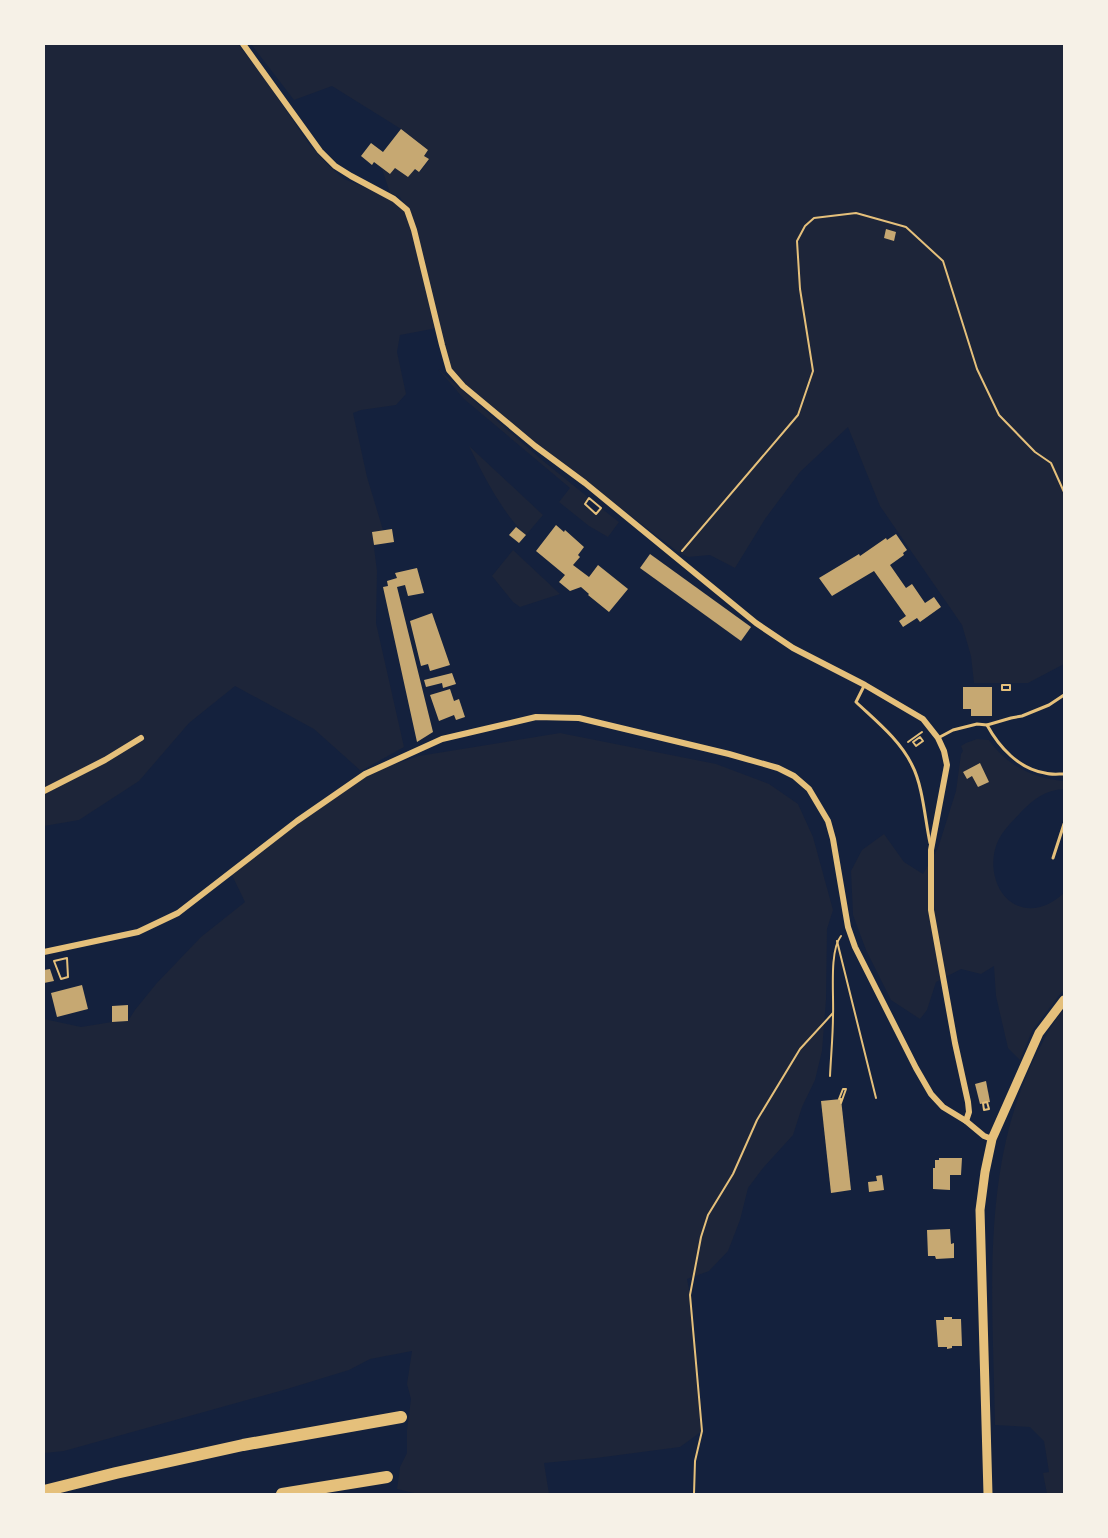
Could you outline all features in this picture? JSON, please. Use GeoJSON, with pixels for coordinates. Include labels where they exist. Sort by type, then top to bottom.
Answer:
{"type":"FeatureCollection","features":[{"type":"Feature","properties":{"kind":"highway"},"geometry":{"type":"LineString","coordinates":[[44,1491],[243,1445],[400,1417]]}},
{"type":"Feature","properties":{"kind":"highway"},"geometry":{"type":"LineString","coordinates":[[282,1494],[387,1477]]}},
{"type":"Feature","properties":{"kind":"main road"},"geometry":{"type":"LineString","coordinates":[[988,1494],[980,1210],[985,1172],[992,1139],[1040,1034],[1065,1000]]}},
{"type":"Feature","properties":{"kind":"street"},"geometry":{"type":"LineString","coordinates":[[243,44],[314,143],[335,166],[394,199],[407,210],[449,370],[462,386],[756,623],[794,648],[865,685],[923,719],[938,738],[947,765],[931,850],[932,910],[954,1043],[968,1102],[969,1112],[966,1121]]}},
{"type":"Feature","properties":{"kind":"street"},"geometry":{"type":"LineString","coordinates":[[44,951],[138,932],[178,913],[297,820],[365,774],[442,739],[536,717],[579,718],[778,768],[794,776],[809,789],[828,821],[848,927],[855,947],[916,1068],[931,1094],[943,1107],[966,1121],[984,1136],[992,1139]]}},
{"type":"Feature","properties":{"kind":"street"},"geometry":{"type":"LineString","coordinates":[[44,791],[105,760],[141,738]]}},
{"type":"Feature","properties":{"kind":"lane"},"geometry":{"type":"LineString","coordinates":[[865,685],[856,702],[890,734],[912,765],[918,783],[931,850]]}},
{"type":"Feature","properties":{"kind":"lane"},"geometry":{"type":"LineString","coordinates":[[938,738],[953,730],[1022,716],[1049,705],[1065,695]]}},
{"type":"Feature","properties":{"kind":"lane"},"geometry":{"type":"LineString","coordinates":[[987,724],[994,737],[1019,764],[1044,773],[1065,774]]}},
{"type":"Feature","properties":{"kind":"lane"},"geometry":{"type":"LineString","coordinates":[[1053,858],[1065,824]]}},
{"type":"Feature","properties":{"kind":"path"},"geometry":{"type":"LineString","coordinates":[[676,558],[798,415],[813,371],[800,289],[797,241],[805,225],[814,218],[856,213],[906,227],[943,261],[977,369],[999,415],[1035,452],[1051,463],[1065,492]]}},
{"type":"Feature","properties":{"kind":"path"},"geometry":{"type":"LineString","coordinates":[[589,498],[601,508],[596,514],[585,504],[589,498]]}},
{"type":"Feature","properties":{"kind":"path"},"geometry":{"type":"LineString","coordinates":[[911,740],[917,735]]}},
{"type":"Feature","properties":{"kind":"path"},"geometry":{"type":"LineString","coordinates":[[830,1076],[834,958],[837,941],[848,927]]}},
{"type":"Feature","properties":{"kind":"path"},"geometry":{"type":"LineString","coordinates":[[837,941],[876,1098]]}},
{"type":"Feature","properties":{"kind":"path"},"geometry":{"type":"LineString","coordinates":[[67,958],[68,977],[61,979],[54,961],[67,958]]}},
{"type":"Feature","properties":{"kind":"path"},"geometry":{"type":"LineString","coordinates":[[694,1494],[695,1461],[702,1431],[690,1295],[701,1238],[708,1215],[733,1174],[757,1120],[800,1049],[833,1013]]}},
{"type":"Feature","properties":{"kind":"shaded area"},"geometry":{"type":"Polygon","coordinates":[[[44,44],[238,44],[309,144],[329,166],[344,179],[394,199],[406,208],[400,197],[390,193],[382,169],[390,174],[395,168],[408,177],[415,169],[420,172],[429,160],[424,156],[428,150],[401,129],[332,86],[294,100],[251,44],[1064,44],[1064,664],[1028,683],[974,683],[971,656],[962,625],[880,506],[848,427],[800,472],[765,519],[735,568],[710,555],[688,557],[678,552],[534,442],[535,446],[449,370],[437,328],[400,335],[397,352],[406,394],[396,405],[353,413],[367,477],[383,530],[372,532],[377,571],[376,623],[404,747],[361,771],[314,729],[235,686],[189,723],[139,781],[79,820],[44,826],[44,44]]]}},
{"type":"Feature","properties":{"kind":"shaded area"},"geometry":{"type":"Polygon","coordinates":[[[438,369],[589,498],[585,504],[596,513],[601,508],[619,522],[608,537],[589,526],[559,502],[570,488],[464,399],[438,369]]]}},
{"type":"Feature","properties":{"kind":"shaded area"},"geometry":{"type":"Polygon","coordinates":[[[469,446],[543,515],[526,535],[502,506],[469,446]]]}},
{"type":"Feature","properties":{"kind":"shaded area"},"geometry":{"type":"Polygon","coordinates":[[[513,550],[560,594],[520,607],[513,602],[492,576],[513,550]]]}},
{"type":"Feature","properties":{"kind":"shaded area"},"geometry":{"type":"Polygon","coordinates":[[[560,733],[716,764],[769,784],[798,804],[813,837],[833,910],[827,929],[826,1000],[822,1051],[815,1080],[802,1107],[793,1135],[748,1188],[740,1220],[728,1251],[709,1271],[687,1279],[702,1431],[680,1447],[544,1463],[549,1494],[418,1494],[397,1489],[400,1467],[407,1453],[411,1399],[407,1384],[412,1351],[370,1359],[349,1370],[287,1389],[64,1451],[44,1453],[44,1019],[81,1027],[128,1021],[156,984],[201,937],[245,902],[231,873],[365,774],[419,756],[560,733]]]}},
{"type":"Feature","properties":{"kind":"shaded area"},"geometry":{"type":"Polygon","coordinates":[[[977,739],[989,740],[1004,757],[1032,774],[1064,781],[1064,789],[1040,796],[1021,812],[1003,833],[994,853],[995,877],[1006,898],[1015,905],[1027,908],[1040,907],[1064,893],[1064,989],[1032,1031],[1020,1060],[1008,1048],[996,996],[994,966],[981,974],[961,969],[936,982],[927,1010],[920,1019],[891,1000],[866,950],[853,915],[851,871],[862,850],[884,834],[904,862],[923,874],[938,848],[956,791],[963,751],[961,746],[977,739]]]}},
{"type":"Feature","properties":{"kind":"shaded area"},"geometry":{"type":"Polygon","coordinates":[[[1064,1009],[1064,1494],[1047,1494],[1043,1473],[1049,1472],[1044,1441],[1030,1427],[995,1425],[992,1282],[998,1186],[1006,1140],[1019,1095],[1038,1051],[1064,1009]]]}},
{"type":"Feature","properties":{"kind":"building"},"geometry":{"type":"Polygon","coordinates":[[[401,129],[428,150],[424,156],[429,159],[419,172],[415,169],[408,177],[395,168],[390,174],[374,162],[372,165],[361,156],[371,143],[383,152],[401,129]]]}},
{"type":"Feature","properties":{"kind":"building"},"geometry":{"type":"Polygon","coordinates":[[[886,229],[896,232],[894,241],[884,238],[886,229]]]}},
{"type":"Feature","properties":{"kind":"building"},"geometry":{"type":"Polygon","coordinates":[[[556,525],[584,547],[578,555],[580,557],[573,565],[589,577],[598,565],[628,589],[609,612],[581,587],[570,591],[559,582],[565,575],[536,551],[556,525]]]}},
{"type":"Feature","properties":{"kind":"building"},"geometry":{"type":"Polygon","coordinates":[[[516,527],[526,535],[519,543],[509,535],[516,527]]]}},
{"type":"Feature","properties":{"kind":"building"},"geometry":{"type":"Polygon","coordinates":[[[392,529],[394,542],[374,545],[372,532],[392,529]]]}},
{"type":"Feature","properties":{"kind":"building"},"geometry":{"type":"Polygon","coordinates":[[[896,534],[907,550],[890,565],[906,588],[912,584],[925,603],[934,597],[941,607],[920,622],[917,618],[903,627],[899,621],[906,616],[874,571],[832,596],[819,578],[896,534]]]}},
{"type":"Feature","properties":{"kind":"building"},"geometry":{"type":"Polygon","coordinates":[[[650,554],[751,627],[741,641],[640,568],[650,554]]]}},
{"type":"Feature","properties":{"kind":"building"},"geometry":{"type":"Polygon","coordinates":[[[417,568],[424,593],[408,596],[405,585],[397,587],[433,732],[417,742],[383,587],[388,586],[387,581],[397,578],[395,573],[417,568]]]}},
{"type":"Feature","properties":{"kind":"building"},"geometry":{"type":"Polygon","coordinates":[[[432,613],[450,665],[430,671],[428,664],[421,666],[410,621],[432,613]]]}},
{"type":"Feature","properties":{"kind":"building"},"geometry":{"type":"Polygon","coordinates":[[[452,673],[456,684],[443,688],[442,683],[426,687],[424,680],[452,673]]]}},
{"type":"Feature","properties":{"kind":"building"},"geometry":{"type":"Polygon","coordinates":[[[963,687],[992,687],[992,716],[971,716],[971,709],[963,709],[963,687]]]}},
{"type":"Feature","properties":{"kind":"building"},"geometry":{"type":"Polygon","coordinates":[[[450,689],[454,701],[459,699],[465,717],[456,720],[454,715],[439,721],[430,695],[450,689]]]}},
{"type":"Feature","properties":{"kind":"building"},"geometry":{"type":"Polygon","coordinates":[[[980,763],[989,782],[978,787],[972,776],[967,779],[963,772],[980,763]]]}},
{"type":"Feature","properties":{"kind":"building"},"geometry":{"type":"Polygon","coordinates":[[[50,969],[54,981],[44,983],[44,970],[50,969]]]}},
{"type":"Feature","properties":{"kind":"building"},"geometry":{"type":"Polygon","coordinates":[[[82,985],[88,1009],[57,1017],[51,993],[82,985]]]}},
{"type":"Feature","properties":{"kind":"building"},"geometry":{"type":"Polygon","coordinates":[[[128,1005],[128,1021],[112,1022],[112,1006],[128,1005]]]}},
{"type":"Feature","properties":{"kind":"building"},"geometry":{"type":"Polygon","coordinates":[[[986,1081],[990,1102],[980,1104],[975,1084],[986,1081]]]}},
{"type":"Feature","properties":{"kind":"building"},"geometry":{"type":"Polygon","coordinates":[[[841,1099],[851,1190],[831,1193],[821,1101],[841,1099]]]}},
{"type":"Feature","properties":{"kind":"building"},"geometry":{"type":"Polygon","coordinates":[[[962,1158],[961,1175],[950,1175],[950,1190],[933,1189],[933,1168],[935,1168],[935,1160],[962,1158]]]}},
{"type":"Feature","properties":{"kind":"building"},"geometry":{"type":"Polygon","coordinates":[[[882,1175],[884,1190],[869,1192],[868,1182],[877,1181],[876,1176],[882,1175]]]}},
{"type":"Feature","properties":{"kind":"building"},"geometry":{"type":"Polygon","coordinates":[[[950,1229],[951,1244],[954,1243],[954,1258],[936,1259],[935,1256],[928,1256],[927,1230],[950,1229]]]}},
{"type":"Feature","properties":{"kind":"building"},"geometry":{"type":"Polygon","coordinates":[[[944,1317],[961,1319],[962,1346],[952,1346],[947,1349],[947,1347],[938,1347],[936,1320],[944,1320],[944,1317]]]}}]}
